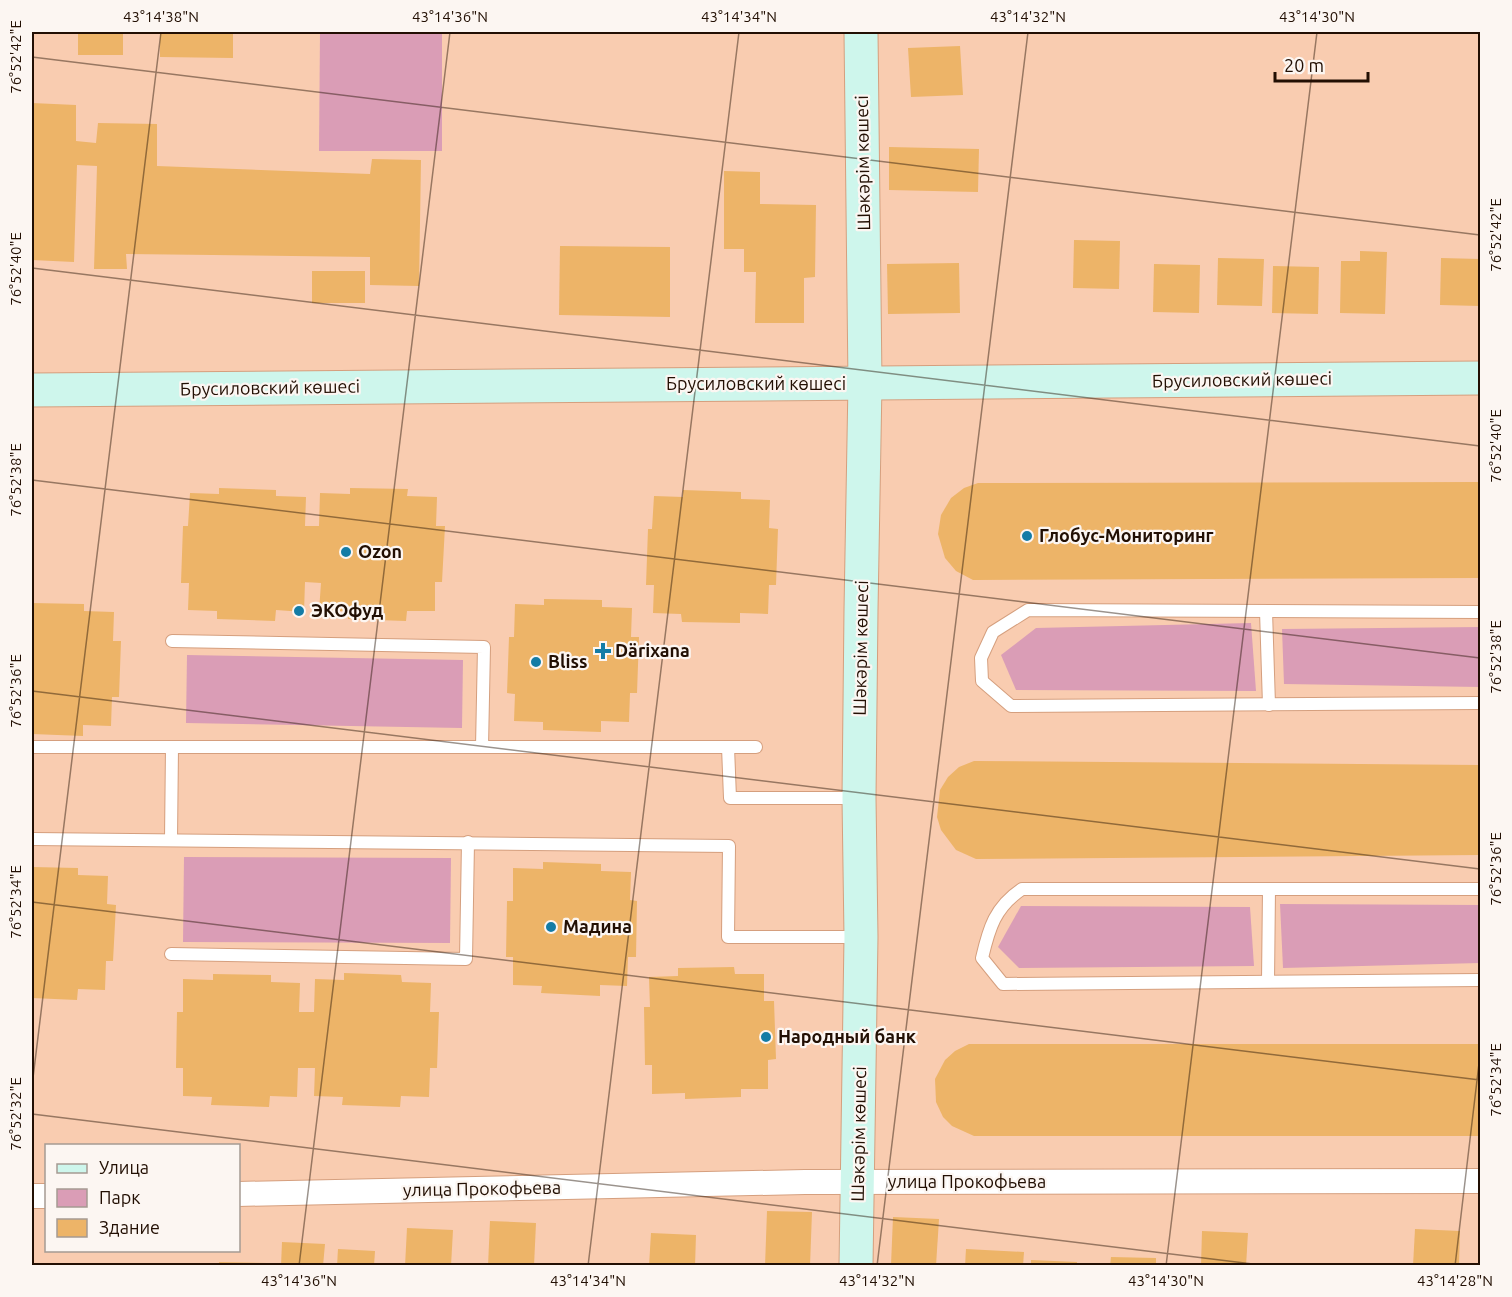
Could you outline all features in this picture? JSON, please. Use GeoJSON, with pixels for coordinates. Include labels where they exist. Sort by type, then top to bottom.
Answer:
{"type":"FeatureCollection","features":[{"type":"Feature","properties":{"kind":"street","name":"Шәкәрім көшесі"},"geometry":{"type":"LineString","coordinates":[[856,1266],[865,384],[861,32]]}},
{"type":"Feature","properties":{"kind":"street","name":"Брусиловский көшесі"},"geometry":{"type":"LineString","coordinates":[[32,390],[1480,378]]}},
{"type":"Feature","properties":{"kind":"street","name":"улица Прокофьева"},"geometry":{"type":"LineString","coordinates":[[240,1194],[858,1182],[1480,1182]]}},
{"type":"Feature","properties":{"kind":"lane"},"geometry":{"type":"LineString","coordinates":[[1480,612],[1028,610],[993,632],[981,657],[982,681],[1011,706],[1480,703]]}},
{"type":"Feature","properties":{"kind":"lane"},"geometry":{"type":"LineString","coordinates":[[1266,611],[1269,705]]}},
{"type":"Feature","properties":{"kind":"lane"},"geometry":{"type":"LineString","coordinates":[[172,641],[484,647],[482,747]]}},
{"type":"Feature","properties":{"kind":"lane"},"geometry":{"type":"LineString","coordinates":[[32,747],[756,747]]}},
{"type":"Feature","properties":{"kind":"lane"},"geometry":{"type":"LineString","coordinates":[[171,840],[172,747]]}},
{"type":"Feature","properties":{"kind":"lane"},"geometry":{"type":"LineString","coordinates":[[728,747],[730,798],[859,798]]}},
{"type":"Feature","properties":{"kind":"lane"},"geometry":{"type":"LineString","coordinates":[[32,839],[729,846],[728,937],[861,937]]}},
{"type":"Feature","properties":{"kind":"lane"},"geometry":{"type":"LineString","coordinates":[[171,954],[466,959],[468,842]]}},
{"type":"Feature","properties":{"kind":"lane"},"geometry":{"type":"LineString","coordinates":[[1480,889],[1022,889],[1007,899],[989,929],[982,958],[1003,984],[1480,980]]}},
{"type":"Feature","properties":{"kind":"lane"},"geometry":{"type":"LineString","coordinates":[[1268,981],[1269,889]]}},
{"type":"Feature","properties":{"kind":"green space"},"geometry":{"type":"Polygon","coordinates":[[[320,32],[442,32],[442,151],[319,151],[320,32]]]}},
{"type":"Feature","properties":{"kind":"green space"},"geometry":{"type":"Polygon","coordinates":[[[1251,623],[1256,691],[1016,690],[1001,655],[1036,628],[1251,623]]]}},
{"type":"Feature","properties":{"kind":"green space"},"geometry":{"type":"Polygon","coordinates":[[[1480,627],[1480,687],[1284,684],[1282,629],[1480,627]]]}},
{"type":"Feature","properties":{"kind":"green space"},"geometry":{"type":"Polygon","coordinates":[[[187,655],[463,660],[462,728],[186,723],[187,655]]]}},
{"type":"Feature","properties":{"kind":"green space"},"geometry":{"type":"Polygon","coordinates":[[[184,857],[451,858],[450,943],[183,942],[184,857]]]}},
{"type":"Feature","properties":{"kind":"green space"},"geometry":{"type":"Polygon","coordinates":[[[1280,904],[1480,905],[1480,963],[1283,968],[1280,904]]]}},
{"type":"Feature","properties":{"kind":"green space"},"geometry":{"type":"Polygon","coordinates":[[[1021,906],[1250,907],[1254,966],[1019,968],[998,947],[1021,906]]]}},
{"type":"Feature","properties":{"kind":"building"},"geometry":{"type":"Polygon","coordinates":[[[78,32],[123,32],[123,55],[78,55],[78,32]]]}},
{"type":"Feature","properties":{"kind":"building"},"geometry":{"type":"Polygon","coordinates":[[[160,32],[233,32],[233,58],[160,57],[160,32]]]}},
{"type":"Feature","properties":{"kind":"building"},"geometry":{"type":"Polygon","coordinates":[[[960,46],[963,95],[911,97],[908,48],[960,46]]]}},
{"type":"Feature","properties":{"kind":"building"},"geometry":{"type":"Polygon","coordinates":[[[32,103],[76,105],[76,141],[96,143],[98,123],[157,124],[157,166],[370,174],[372,159],[421,160],[419,286],[370,285],[370,257],[126,254],[127,269],[94,269],[97,166],[77,165],[74,262],[32,260],[32,103]]]}},
{"type":"Feature","properties":{"kind":"building"},"geometry":{"type":"Polygon","coordinates":[[[889,147],[979,149],[978,192],[889,190],[889,147]]]}},
{"type":"Feature","properties":{"kind":"building"},"geometry":{"type":"Polygon","coordinates":[[[724,171],[760,172],[760,204],[816,205],[815,277],[804,278],[804,323],[755,323],[756,272],[744,272],[744,249],[724,249],[724,171]]]}},
{"type":"Feature","properties":{"kind":"building"},"geometry":{"type":"Polygon","coordinates":[[[1074,240],[1120,241],[1119,289],[1073,288],[1074,240]]]}},
{"type":"Feature","properties":{"kind":"building"},"geometry":{"type":"Polygon","coordinates":[[[560,246],[670,247],[670,317],[559,315],[560,246]]]}},
{"type":"Feature","properties":{"kind":"building"},"geometry":{"type":"Polygon","coordinates":[[[1360,251],[1387,252],[1385,314],[1340,313],[1341,261],[1360,261],[1360,251]]]}},
{"type":"Feature","properties":{"kind":"building"},"geometry":{"type":"Polygon","coordinates":[[[1218,258],[1264,259],[1262,306],[1217,305],[1218,258]]]}},
{"type":"Feature","properties":{"kind":"building"},"geometry":{"type":"Polygon","coordinates":[[[1441,258],[1480,259],[1480,306],[1440,305],[1441,258]]]}},
{"type":"Feature","properties":{"kind":"building"},"geometry":{"type":"Polygon","coordinates":[[[959,263],[960,313],[888,314],[887,264],[959,263]]]}},
{"type":"Feature","properties":{"kind":"building"},"geometry":{"type":"Polygon","coordinates":[[[1154,264],[1200,265],[1199,313],[1153,312],[1154,264]]]}},
{"type":"Feature","properties":{"kind":"building"},"geometry":{"type":"Polygon","coordinates":[[[1273,266],[1319,267],[1318,314],[1272,313],[1273,266]]]}},
{"type":"Feature","properties":{"kind":"building"},"geometry":{"type":"Polygon","coordinates":[[[312,271],[365,271],[365,303],[312,303],[312,271]]]}},
{"type":"Feature","properties":{"kind":"building"},"geometry":{"type":"Polygon","coordinates":[[[1480,482],[1480,578],[973,580],[956,571],[945,558],[938,534],[941,515],[951,498],[964,488],[978,483],[1480,482]]]}},
{"type":"Feature","properties":{"kind":"building"},"geometry":{"type":"Polygon","coordinates":[[[219,488],[276,490],[276,496],[306,497],[305,526],[319,526],[320,493],[350,494],[350,488],[408,489],[407,496],[437,497],[436,526],[445,526],[442,582],[435,582],[435,611],[407,611],[406,621],[348,619],[348,611],[319,611],[321,583],[305,582],[304,612],[276,610],[275,621],[217,619],[217,611],[188,610],[189,583],[181,583],[183,526],[188,526],[190,493],[219,494],[219,488]]]}},
{"type":"Feature","properties":{"kind":"building"},"geometry":{"type":"Polygon","coordinates":[[[683,490],[741,492],[741,499],[770,500],[769,528],[778,529],[776,585],[769,585],[768,614],[740,613],[740,623],[682,622],[681,614],[653,613],[654,585],[646,585],[648,529],[652,529],[654,496],[683,497],[683,490]]]}},
{"type":"Feature","properties":{"kind":"building"},"geometry":{"type":"Polygon","coordinates":[[[544,599],[602,600],[602,607],[632,608],[631,637],[639,637],[637,693],[630,693],[629,722],[601,721],[601,732],[543,730],[543,722],[514,721],[515,694],[507,693],[509,637],[514,637],[515,604],[544,605],[544,599]]]}},
{"type":"Feature","properties":{"kind":"building"},"geometry":{"type":"Polygon","coordinates":[[[32,603],[84,604],[84,611],[114,612],[113,641],[121,641],[119,697],[112,697],[111,726],[83,725],[83,736],[32,734],[32,603]]]}},
{"type":"Feature","properties":{"kind":"building"},"geometry":{"type":"Polygon","coordinates":[[[974,761],[1480,765],[1480,855],[976,859],[956,850],[941,830],[937,817],[940,790],[948,777],[959,767],[974,761]]]}},
{"type":"Feature","properties":{"kind":"building"},"geometry":{"type":"Polygon","coordinates":[[[543,862],[601,864],[601,871],[631,872],[630,900],[637,901],[636,957],[628,957],[627,986],[600,985],[600,996],[541,993],[542,986],[513,985],[513,957],[506,957],[507,901],[513,901],[513,868],[543,869],[543,862]]]}},
{"type":"Feature","properties":{"kind":"building"},"geometry":{"type":"Polygon","coordinates":[[[32,867],[78,868],[78,875],[108,876],[107,904],[116,905],[113,961],[106,961],[105,990],[78,989],[77,1000],[32,998],[32,867]]]}},
{"type":"Feature","properties":{"kind":"building"},"geometry":{"type":"Polygon","coordinates":[[[734,967],[735,974],[764,974],[764,1001],[774,1001],[776,1059],[768,1060],[768,1089],[741,1089],[741,1097],[685,1099],[685,1093],[652,1094],[652,1065],[645,1065],[644,1007],[650,1007],[649,977],[678,976],[678,968],[734,967]]]}},
{"type":"Feature","properties":{"kind":"building"},"geometry":{"type":"Polygon","coordinates":[[[344,973],[401,975],[402,982],[431,983],[430,1012],[439,1012],[437,1068],[430,1068],[429,1097],[401,1096],[400,1107],[342,1105],[343,1097],[314,1096],[315,1068],[298,1068],[297,1097],[270,1096],[269,1107],[211,1105],[212,1097],[183,1096],[183,1068],[176,1068],[177,1012],[183,1012],[183,979],[213,980],[213,974],[271,975],[271,982],[300,983],[299,1012],[314,1012],[315,979],[344,980],[344,973]]]}},
{"type":"Feature","properties":{"kind":"building"},"geometry":{"type":"Polygon","coordinates":[[[969,1044],[1480,1044],[1480,1136],[974,1136],[952,1126],[943,1117],[936,1102],[935,1079],[945,1060],[955,1051],[969,1044]]]}},
{"type":"Feature","properties":{"kind":"building"},"geometry":{"type":"Polygon","coordinates":[[[767,1211],[812,1212],[810,1266],[765,1266],[767,1211]]]}},
{"type":"Feature","properties":{"kind":"building"},"geometry":{"type":"Polygon","coordinates":[[[893,1217],[939,1219],[936,1266],[891,1265],[893,1217]]]}},
{"type":"Feature","properties":{"kind":"building"},"geometry":{"type":"Polygon","coordinates":[[[490,1221],[536,1223],[534,1266],[488,1266],[490,1221]]]}},
{"type":"Feature","properties":{"kind":"building"},"geometry":{"type":"Polygon","coordinates":[[[407,1228],[453,1230],[451,1266],[405,1266],[407,1228]]]}},
{"type":"Feature","properties":{"kind":"building"},"geometry":{"type":"Polygon","coordinates":[[[1415,1229],[1460,1231],[1459,1266],[1413,1266],[1415,1229]]]}},
{"type":"Feature","properties":{"kind":"building"},"geometry":{"type":"Polygon","coordinates":[[[1202,1231],[1248,1233],[1246,1266],[1201,1266],[1202,1231]]]}},
{"type":"Feature","properties":{"kind":"building"},"geometry":{"type":"Polygon","coordinates":[[[651,1233],[696,1235],[695,1266],[649,1266],[651,1233]]]}},
{"type":"Feature","properties":{"kind":"building"},"geometry":{"type":"Polygon","coordinates":[[[282,1242],[325,1244],[323,1266],[281,1266],[282,1242]]]}},
{"type":"Feature","properties":{"kind":"building"},"geometry":{"type":"Polygon","coordinates":[[[338,1249],[375,1251],[374,1266],[337,1266],[338,1249]]]}},
{"type":"Feature","properties":{"kind":"building"},"geometry":{"type":"Polygon","coordinates":[[[966,1249],[1024,1252],[1023,1266],[965,1266],[966,1249]]]}},
{"type":"Feature","properties":{"kind":"building"},"geometry":{"type":"Polygon","coordinates":[[[1111,1257],[1156,1258],[1156,1266],[1110,1266],[1111,1257]]]}},
{"type":"Feature","properties":{"kind":"building"},"geometry":{"type":"Polygon","coordinates":[[[1031,1260],[1077,1262],[1077,1266],[1031,1266],[1031,1260]]]}},
{"type":"Feature","properties":{"kind":"building"},"geometry":{"type":"Polygon","coordinates":[[[219,1262],[268,1263],[268,1266],[219,1266],[219,1262]]]}},
{"type":"Feature","properties":{"kind":"place","name":"Глобус-Мониторинг"},"geometry":{"type":"Point","coordinates":[1027,536]}},
{"type":"Feature","properties":{"kind":"place","name":"Ozon"},"geometry":{"type":"Point","coordinates":[346,552]}},
{"type":"Feature","properties":{"kind":"place","name":"ЭКОфуд"},"geometry":{"type":"Point","coordinates":[299,611]}},
{"type":"Feature","properties":{"kind":"place","name":"Därixana"},"geometry":{"type":"Point","coordinates":[603,651]}},
{"type":"Feature","properties":{"kind":"place","name":"Bliss"},"geometry":{"type":"Point","coordinates":[536,662]}},
{"type":"Feature","properties":{"kind":"place","name":"Мадина"},"geometry":{"type":"Point","coordinates":[551,927]}},
{"type":"Feature","properties":{"kind":"place","name":"Народный банк"},"geometry":{"type":"Point","coordinates":[766,1037]}}]}
